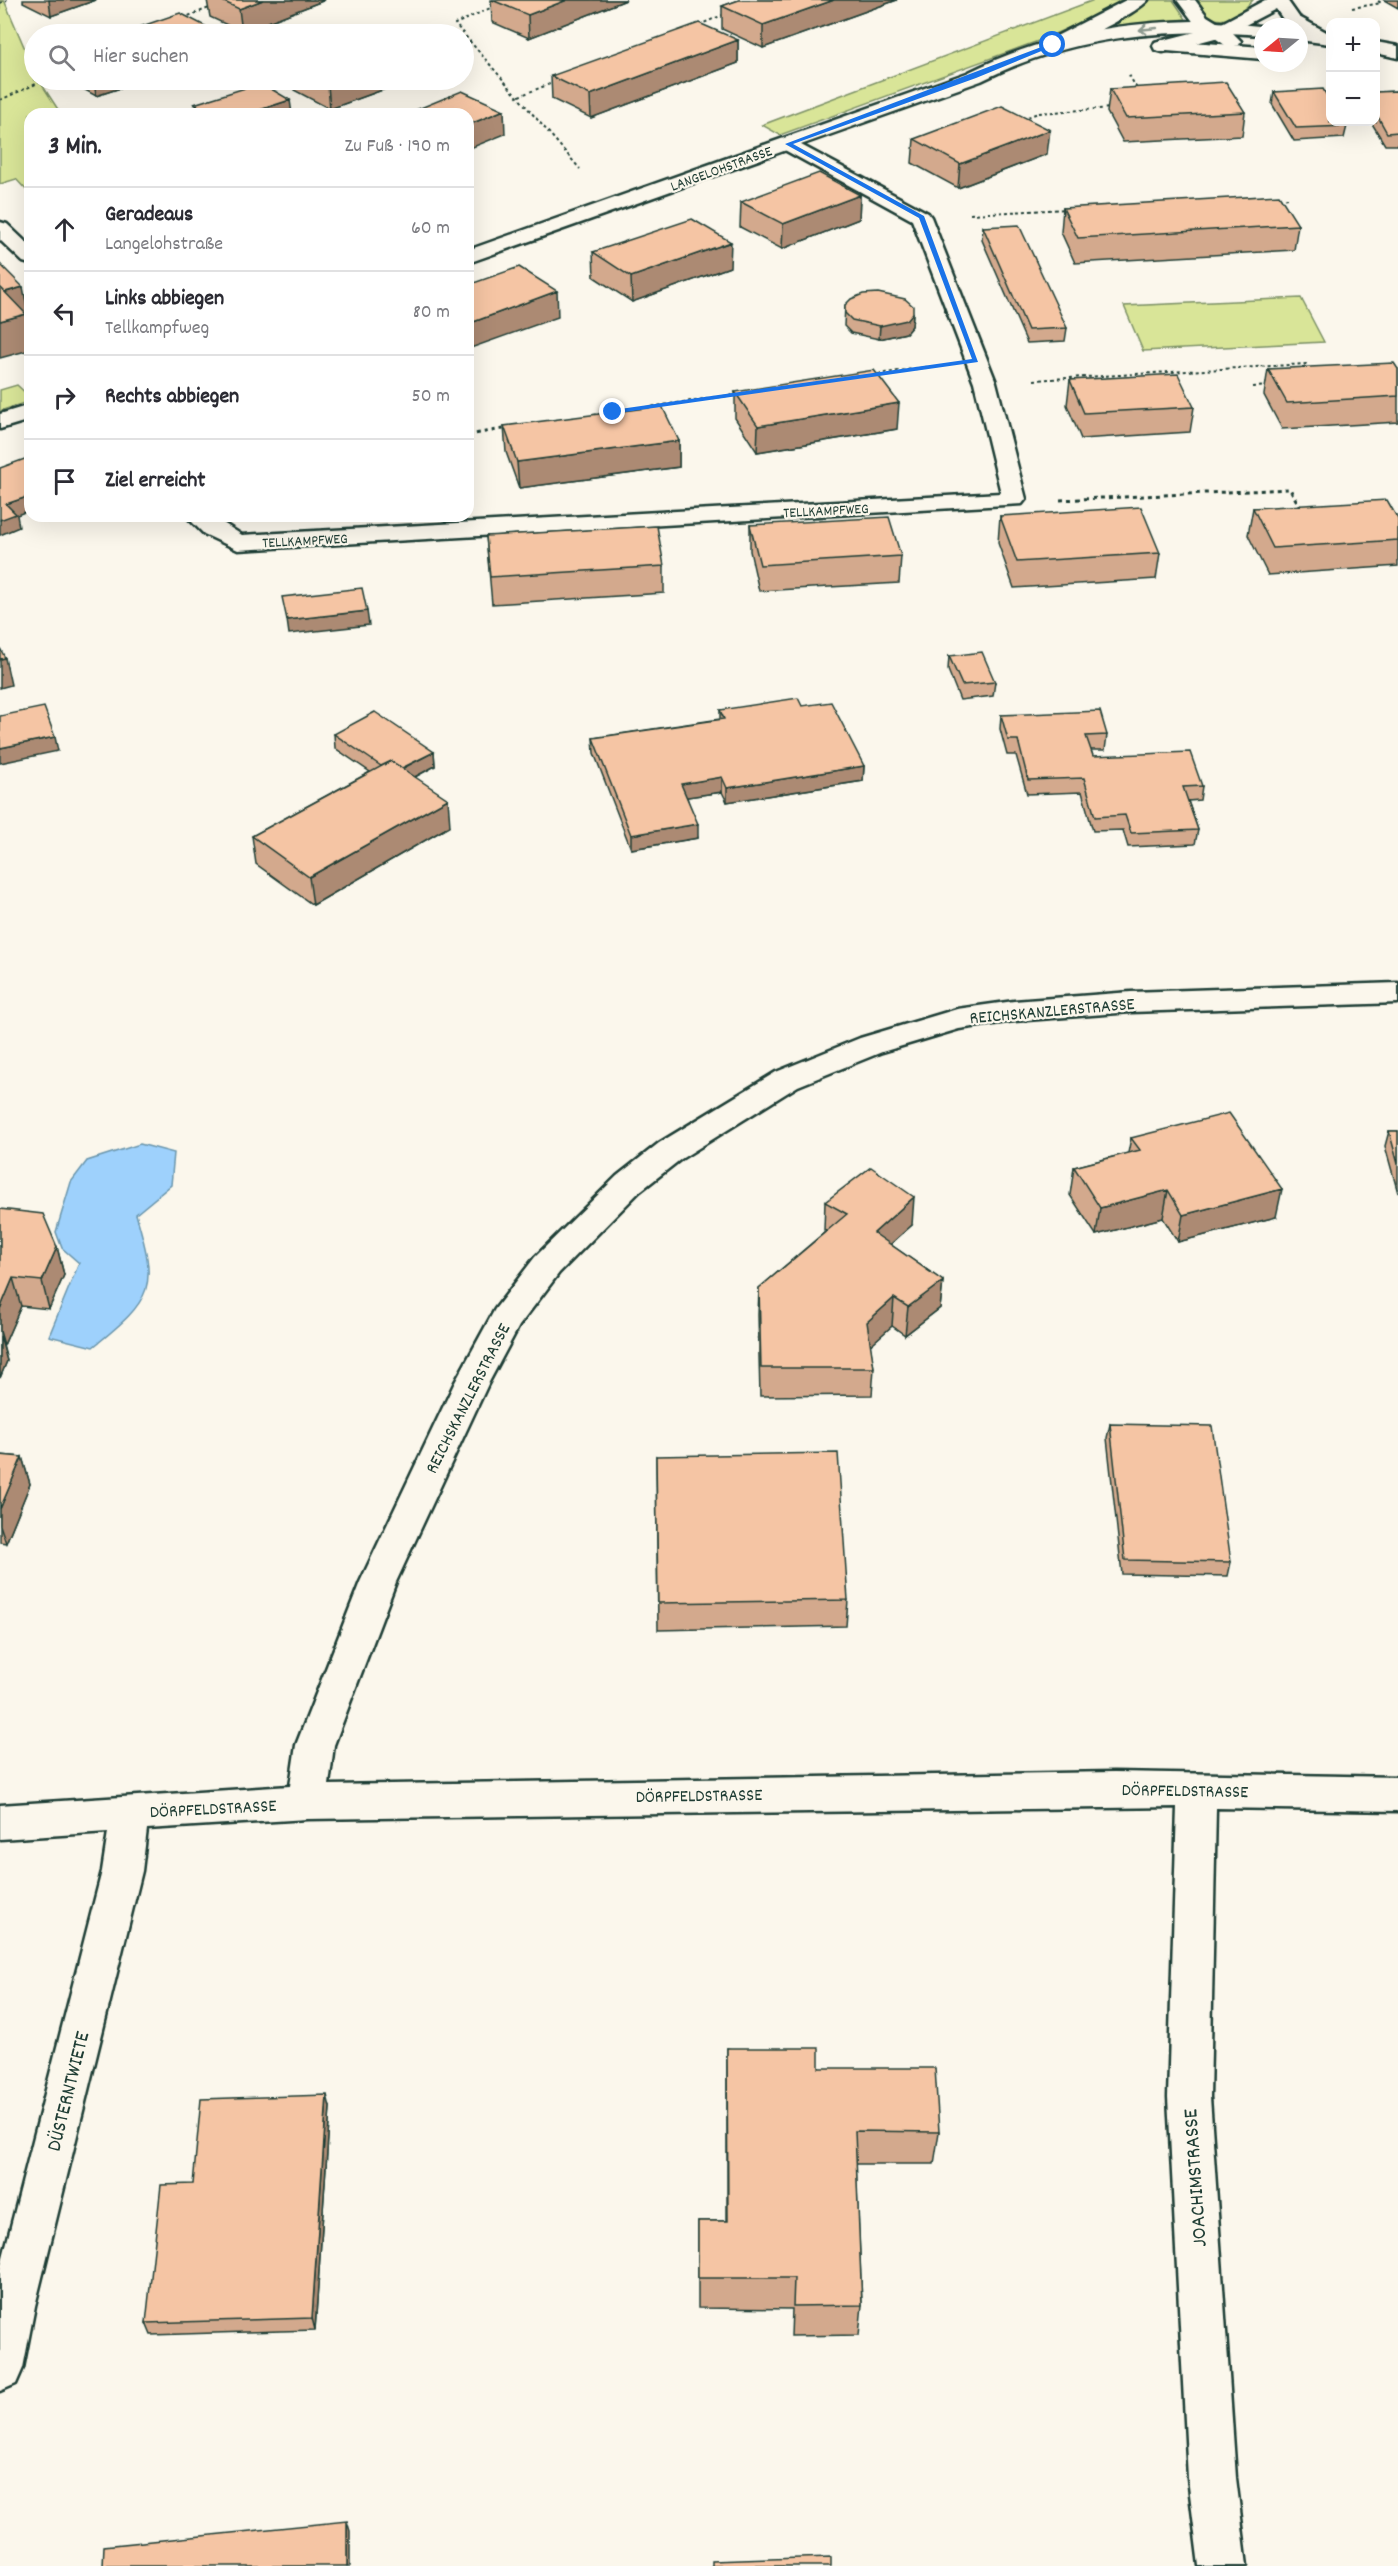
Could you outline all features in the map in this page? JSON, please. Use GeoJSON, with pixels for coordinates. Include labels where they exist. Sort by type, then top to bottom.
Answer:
{"type":"FeatureCollection","features":[{"type":"Feature","properties":{"kind":"street"},"geometry":{"type":"LineString","coordinates":[[1053,45],[1079,34],[1139,0]]}},
{"type":"Feature","properties":{"kind":"street"},"geometry":{"type":"LineString","coordinates":[[1186,0],[1194,13],[1254,48]]}},
{"type":"Feature","properties":{"kind":"street"},"geometry":{"type":"LineString","coordinates":[[1254,53],[1155,47],[1260,13],[1278,0],[1293,21],[1326,38]]}},
{"type":"Feature","properties":{"kind":"street","name":"LANGELOHSTRASSE"},"geometry":{"type":"LineString","coordinates":[[474,255],[974,77],[1053,45],[1124,32],[1219,28],[1254,30]]}},
{"type":"Feature","properties":{"kind":"street"},"geometry":{"type":"LineString","coordinates":[[1308,36],[1326,39]]}},
{"type":"Feature","properties":{"kind":"street"},"geometry":{"type":"LineString","coordinates":[[1380,49],[1398,52]]}},
{"type":"Feature","properties":{"kind":"street","name":"LANGELOHSTRASSE"},"geometry":{"type":"LineString","coordinates":[[974,77],[1102,53]]}},
{"type":"Feature","properties":{"kind":"street"},"geometry":{"type":"LineString","coordinates":[[1380,65],[1398,67]]}},
{"type":"Feature","properties":{"kind":"street"},"geometry":{"type":"LineString","coordinates":[[788,144],[921,217],[985,382],[1014,499]]}},
{"type":"Feature","properties":{"kind":"street"},"geometry":{"type":"LineString","coordinates":[[0,228],[24,252]]}},
{"type":"Feature","properties":{"kind":"street"},"geometry":{"type":"LineString","coordinates":[[0,422],[24,414]]}},
{"type":"Feature","properties":{"kind":"street","name":"TELLKAMPFWEG"},"geometry":{"type":"LineString","coordinates":[[205,522],[238,543],[1014,499]]}},
{"type":"Feature","properties":{"kind":"street","name":"REICHSKANZLERSTRASSE"},"geometry":{"type":"LineString","coordinates":[[307,1802],[315,1745],[378,1582],[481,1365],[507,1318],[548,1265],[628,1184],[670,1151],[787,1079],[861,1049],[957,1019],[1023,1010],[1120,1003],[1398,993]]}},
{"type":"Feature","properties":{"kind":"street","name":"DÖRPFELDSTRASSE"},"geometry":{"type":"LineString","coordinates":[[0,1822],[307,1802],[1091,1789],[1398,1794]]}},
{"type":"Feature","properties":{"kind":"street","name":"JOACHIMSTRASSE"},"geometry":{"type":"LineString","coordinates":[[1196,1790],[1189,2097],[1212,2478],[1223,2566]]}},
{"type":"Feature","properties":{"kind":"street","name":"DÜSTERNTWIETE"},"geometry":{"type":"LineString","coordinates":[[0,2368],[122,1871],[130,1812]]}},
{"type":"Feature","properties":{"kind":"path"},"geometry":{"type":"LineString","coordinates":[[0,3],[7,0]]}},
{"type":"Feature","properties":{"kind":"path"},"geometry":{"type":"LineString","coordinates":[[455,24],[498,5]]}},
{"type":"Feature","properties":{"kind":"path"},"geometry":{"type":"LineString","coordinates":[[174,22],[212,7]]}},
{"type":"Feature","properties":{"kind":"path"},"geometry":{"type":"LineString","coordinates":[[692,28],[732,12]]}},
{"type":"Feature","properties":{"kind":"path"},"geometry":{"type":"LineString","coordinates":[[474,45],[583,173]]}},
{"type":"Feature","properties":{"kind":"path"},"geometry":{"type":"LineString","coordinates":[[1126,70],[1141,97]]}},
{"type":"Feature","properties":{"kind":"path"},"geometry":{"type":"LineString","coordinates":[[519,96],[562,79]]}},
{"type":"Feature","properties":{"kind":"path"},"geometry":{"type":"LineString","coordinates":[[0,100],[24,89]]}},
{"type":"Feature","properties":{"kind":"path"},"geometry":{"type":"LineString","coordinates":[[266,92],[272,90]]}},
{"type":"Feature","properties":{"kind":"path"},"geometry":{"type":"LineString","coordinates":[[1016,121],[1038,113],[1122,107]]}},
{"type":"Feature","properties":{"kind":"path"},"geometry":{"type":"LineString","coordinates":[[1277,199],[1289,198]]}},
{"type":"Feature","properties":{"kind":"path"},"geometry":{"type":"LineString","coordinates":[[921,217],[1077,209]]}},
{"type":"Feature","properties":{"kind":"path"},"geometry":{"type":"LineString","coordinates":[[862,376],[976,360]]}},
{"type":"Feature","properties":{"kind":"path"},"geometry":{"type":"LineString","coordinates":[[985,382],[1306,364],[1311,374]]}},
{"type":"Feature","properties":{"kind":"path"},"geometry":{"type":"LineString","coordinates":[[1108,376],[1112,383]]}},
{"type":"Feature","properties":{"kind":"path"},"geometry":{"type":"LineString","coordinates":[[1253,387],[1273,386]]}},
{"type":"Feature","properties":{"kind":"path"},"geometry":{"type":"LineString","coordinates":[[591,416],[743,393]]}},
{"type":"Feature","properties":{"kind":"path"},"geometry":{"type":"LineString","coordinates":[[474,434],[513,428]]}},
{"type":"Feature","properties":{"kind":"path"},"geometry":{"type":"LineString","coordinates":[[1014,499],[1099,499],[1290,489],[1305,519]]}},
{"type":"Feature","properties":{"kind":"green space"},"geometry":{"type":"Polygon","coordinates":[[[0,0],[4,0],[24,47],[24,90],[45,90],[57,108],[24,108],[24,188],[16,179],[0,184],[0,0]]]}},
{"type":"Feature","properties":{"kind":"green space"},"geometry":{"type":"Polygon","coordinates":[[[1094,0],[1122,0],[1102,13],[1041,40],[780,135],[762,125],[1094,0]]]}},
{"type":"Feature","properties":{"kind":"green space"},"geometry":{"type":"Polygon","coordinates":[[[1150,0],[1173,0],[1186,19],[1121,25],[1114,23],[1150,0]]]}},
{"type":"Feature","properties":{"kind":"green space"},"geometry":{"type":"Polygon","coordinates":[[[1198,0],[1253,0],[1234,17],[1216,20],[1209,18],[1198,0]]]}},
{"type":"Feature","properties":{"kind":"green space"},"geometry":{"type":"Polygon","coordinates":[[[1301,298],[1324,342],[1143,351],[1124,306],[1301,298]]]}},
{"type":"Feature","properties":{"kind":"green space"},"geometry":{"type":"Polygon","coordinates":[[[17,385],[24,391],[24,403],[0,411],[0,390],[17,385]]]}},
{"type":"Feature","properties":{"kind":"water"},"geometry":{"type":"Polygon","coordinates":[[[140,1144],[174,1153],[171,1185],[136,1214],[147,1259],[146,1290],[129,1316],[93,1347],[49,1336],[79,1263],[62,1248],[56,1232],[71,1182],[87,1161],[140,1144]]]}},
{"type":"Feature","properties":{"kind":"building"},"geometry":{"type":"Polygon","coordinates":[[[220,0],[263,0],[239,9],[220,0]]]}},
{"type":"Feature","properties":{"kind":"building"},"geometry":{"type":"Polygon","coordinates":[[[492,0],[567,0],[528,15],[492,0]]]}},
{"type":"Feature","properties":{"kind":"building"},"geometry":{"type":"Polygon","coordinates":[[[739,0],[834,0],[763,25],[722,6],[739,0]]]}},
{"type":"Feature","properties":{"kind":"building"},"geometry":{"type":"Polygon","coordinates":[[[180,13],[201,24],[148,24],[180,13]]]}},
{"type":"Feature","properties":{"kind":"building"},"geometry":{"type":"Polygon","coordinates":[[[699,23],[738,40],[590,95],[551,76],[699,23]]]}},
{"type":"Feature","properties":{"kind":"building"},"geometry":{"type":"Polygon","coordinates":[[[1226,82],[1245,112],[1126,118],[1110,89],[1226,82]]]}},
{"type":"Feature","properties":{"kind":"building"},"geometry":{"type":"Polygon","coordinates":[[[1323,89],[1326,94],[1326,126],[1347,126],[1296,128],[1274,92],[1323,89]]]}},
{"type":"Feature","properties":{"kind":"building"},"geometry":{"type":"Polygon","coordinates":[[[239,90],[273,90],[290,100],[265,108],[192,108],[198,106],[194,104],[239,90]]]}},
{"type":"Feature","properties":{"kind":"building"},"geometry":{"type":"Polygon","coordinates":[[[462,91],[504,110],[474,122],[474,108],[421,108],[462,91]]]}},
{"type":"Feature","properties":{"kind":"building"},"geometry":{"type":"Polygon","coordinates":[[[1398,91],[1398,132],[1387,133],[1380,120],[1380,92],[1398,91]]]}},
{"type":"Feature","properties":{"kind":"building"},"geometry":{"type":"Polygon","coordinates":[[[1002,106],[1050,130],[960,164],[914,139],[1002,106]]]}},
{"type":"Feature","properties":{"kind":"building"},"geometry":{"type":"Polygon","coordinates":[[[819,173],[860,195],[783,224],[741,202],[819,173]]]}},
{"type":"Feature","properties":{"kind":"building"},"geometry":{"type":"Polygon","coordinates":[[[1279,195],[1298,225],[1078,238],[1063,208],[1279,195]]]}},
{"type":"Feature","properties":{"kind":"building"},"geometry":{"type":"Polygon","coordinates":[[[692,219],[731,242],[631,277],[593,252],[692,219]]]}},
{"type":"Feature","properties":{"kind":"building"},"geometry":{"type":"Polygon","coordinates":[[[1019,225],[1067,328],[1028,330],[983,227],[1019,225]]]}},
{"type":"Feature","properties":{"kind":"building"},"geometry":{"type":"Polygon","coordinates":[[[0,264],[23,287],[5,292],[0,287],[0,264]]]}},
{"type":"Feature","properties":{"kind":"building"},"geometry":{"type":"Polygon","coordinates":[[[519,267],[557,291],[474,322],[474,283],[519,267]]]}},
{"type":"Feature","properties":{"kind":"building"},"geometry":{"type":"Polygon","coordinates":[[[0,287],[24,315],[0,321],[0,287]]]}},
{"type":"Feature","properties":{"kind":"building"},"geometry":{"type":"Polygon","coordinates":[[[878,293],[905,299],[913,306],[913,313],[907,320],[880,326],[852,320],[845,313],[845,305],[851,299],[863,294],[878,293]]]}},
{"type":"Feature","properties":{"kind":"building"},"geometry":{"type":"Polygon","coordinates":[[[1394,363],[1398,369],[1398,396],[1287,403],[1268,369],[1394,363]]]}},
{"type":"Feature","properties":{"kind":"building"},"geometry":{"type":"Polygon","coordinates":[[[874,370],[899,403],[758,426],[735,392],[874,370]]]}},
{"type":"Feature","properties":{"kind":"building"},"geometry":{"type":"Polygon","coordinates":[[[1178,374],[1194,407],[1084,413],[1070,380],[1178,374]]]}},
{"type":"Feature","properties":{"kind":"building"},"geometry":{"type":"Polygon","coordinates":[[[662,406],[679,441],[517,462],[504,426],[662,406]]]}},
{"type":"Feature","properties":{"kind":"building"},"geometry":{"type":"Polygon","coordinates":[[[24,459],[24,498],[6,504],[16,514],[0,520],[0,468],[24,459]]]}},
{"type":"Feature","properties":{"kind":"building"},"geometry":{"type":"Polygon","coordinates":[[[1387,500],[1398,519],[1398,540],[1273,548],[1253,508],[1387,500]]]}},
{"type":"Feature","properties":{"kind":"building"},"geometry":{"type":"Polygon","coordinates":[[[1141,507],[1160,553],[1017,562],[1000,516],[1141,507]]]}},
{"type":"Feature","properties":{"kind":"building"},"geometry":{"type":"Polygon","coordinates":[[[889,517],[901,556],[760,565],[750,525],[889,517]]]}},
{"type":"Feature","properties":{"kind":"building"},"geometry":{"type":"Polygon","coordinates":[[[657,526],[664,566],[490,577],[486,536],[657,526]]]}},
{"type":"Feature","properties":{"kind":"building"},"geometry":{"type":"Polygon","coordinates":[[[362,588],[367,611],[287,620],[282,597],[362,588]]]}},
{"type":"Feature","properties":{"kind":"building"},"geometry":{"type":"Polygon","coordinates":[[[0,648],[5,658],[0,659],[0,648]]]}},
{"type":"Feature","properties":{"kind":"building"},"geometry":{"type":"Polygon","coordinates":[[[982,652],[995,682],[962,685],[949,656],[982,652]]]}},
{"type":"Feature","properties":{"kind":"building"},"geometry":{"type":"Polygon","coordinates":[[[798,698],[802,706],[831,702],[864,766],[727,788],[722,777],[681,784],[698,824],[631,835],[593,738],[724,719],[720,710],[798,698]]]}},
{"type":"Feature","properties":{"kind":"building"},"geometry":{"type":"Polygon","coordinates":[[[44,707],[55,737],[0,748],[0,716],[44,707]]]}},
{"type":"Feature","properties":{"kind":"building"},"geometry":{"type":"Polygon","coordinates":[[[1100,711],[1107,735],[1086,736],[1093,756],[1190,752],[1202,786],[1183,787],[1198,830],[1131,833],[1125,815],[1095,817],[1084,778],[1028,780],[1018,740],[1008,740],[1001,715],[1100,711]]]}},
{"type":"Feature","properties":{"kind":"building"},"geometry":{"type":"Polygon","coordinates":[[[375,712],[434,752],[402,768],[391,761],[381,766],[334,734],[375,712]]]}},
{"type":"Feature","properties":{"kind":"building"},"geometry":{"type":"Polygon","coordinates":[[[391,761],[448,799],[309,877],[252,836],[391,761]]]}},
{"type":"Feature","properties":{"kind":"building"},"geometry":{"type":"Polygon","coordinates":[[[1229,1113],[1282,1189],[1183,1215],[1168,1190],[1100,1208],[1074,1167],[1140,1150],[1131,1138],[1229,1113]]]}},
{"type":"Feature","properties":{"kind":"building"},"geometry":{"type":"Polygon","coordinates":[[[1389,1131],[1398,1131],[1398,1164],[1389,1131]]]}},
{"type":"Feature","properties":{"kind":"building"},"geometry":{"type":"Polygon","coordinates":[[[871,1167],[914,1197],[874,1233],[943,1281],[908,1307],[894,1298],[867,1322],[874,1368],[761,1368],[759,1288],[847,1214],[825,1202],[871,1167]]]}},
{"type":"Feature","properties":{"kind":"building"},"geometry":{"type":"Polygon","coordinates":[[[0,1209],[43,1214],[57,1247],[42,1281],[13,1278],[0,1309],[0,1209]]]}},
{"type":"Feature","properties":{"kind":"building"},"geometry":{"type":"Polygon","coordinates":[[[1110,1424],[1212,1426],[1231,1562],[1125,1560],[1110,1424]]]}},
{"type":"Feature","properties":{"kind":"building"},"geometry":{"type":"Polygon","coordinates":[[[838,1453],[848,1600],[658,1603],[656,1456],[838,1453]]]}},
{"type":"Feature","properties":{"kind":"building"},"geometry":{"type":"Polygon","coordinates":[[[0,1455],[22,1457],[0,1509],[0,1455]]]}},
{"type":"Feature","properties":{"kind":"building"},"geometry":{"type":"Polygon","coordinates":[[[727,2048],[819,2048],[819,2068],[935,2068],[939,2132],[855,2131],[862,2305],[793,2306],[794,2278],[698,2278],[698,2221],[728,2221],[727,2048]]]}},
{"type":"Feature","properties":{"kind":"building"},"geometry":{"type":"Polygon","coordinates":[[[327,2095],[312,2318],[146,2323],[161,2185],[193,2184],[201,2099],[327,2095]]]}},
{"type":"Feature","properties":{"kind":"building"},"geometry":{"type":"Polygon","coordinates":[[[347,2521],[347,2566],[103,2566],[104,2546],[347,2521]]]}},
{"type":"Feature","properties":{"kind":"building"},"geometry":{"type":"Polygon","coordinates":[[[831,2557],[831,2566],[712,2566],[712,2561],[831,2557]]]}},
{"type":"Feature","properties":{"kind":"route"},"geometry":{"type":"LineString","coordinates":[[613,412],[976,360],[921,217],[852,177],[788,144],[974,77],[1035,50],[1053,45]]}}]}
